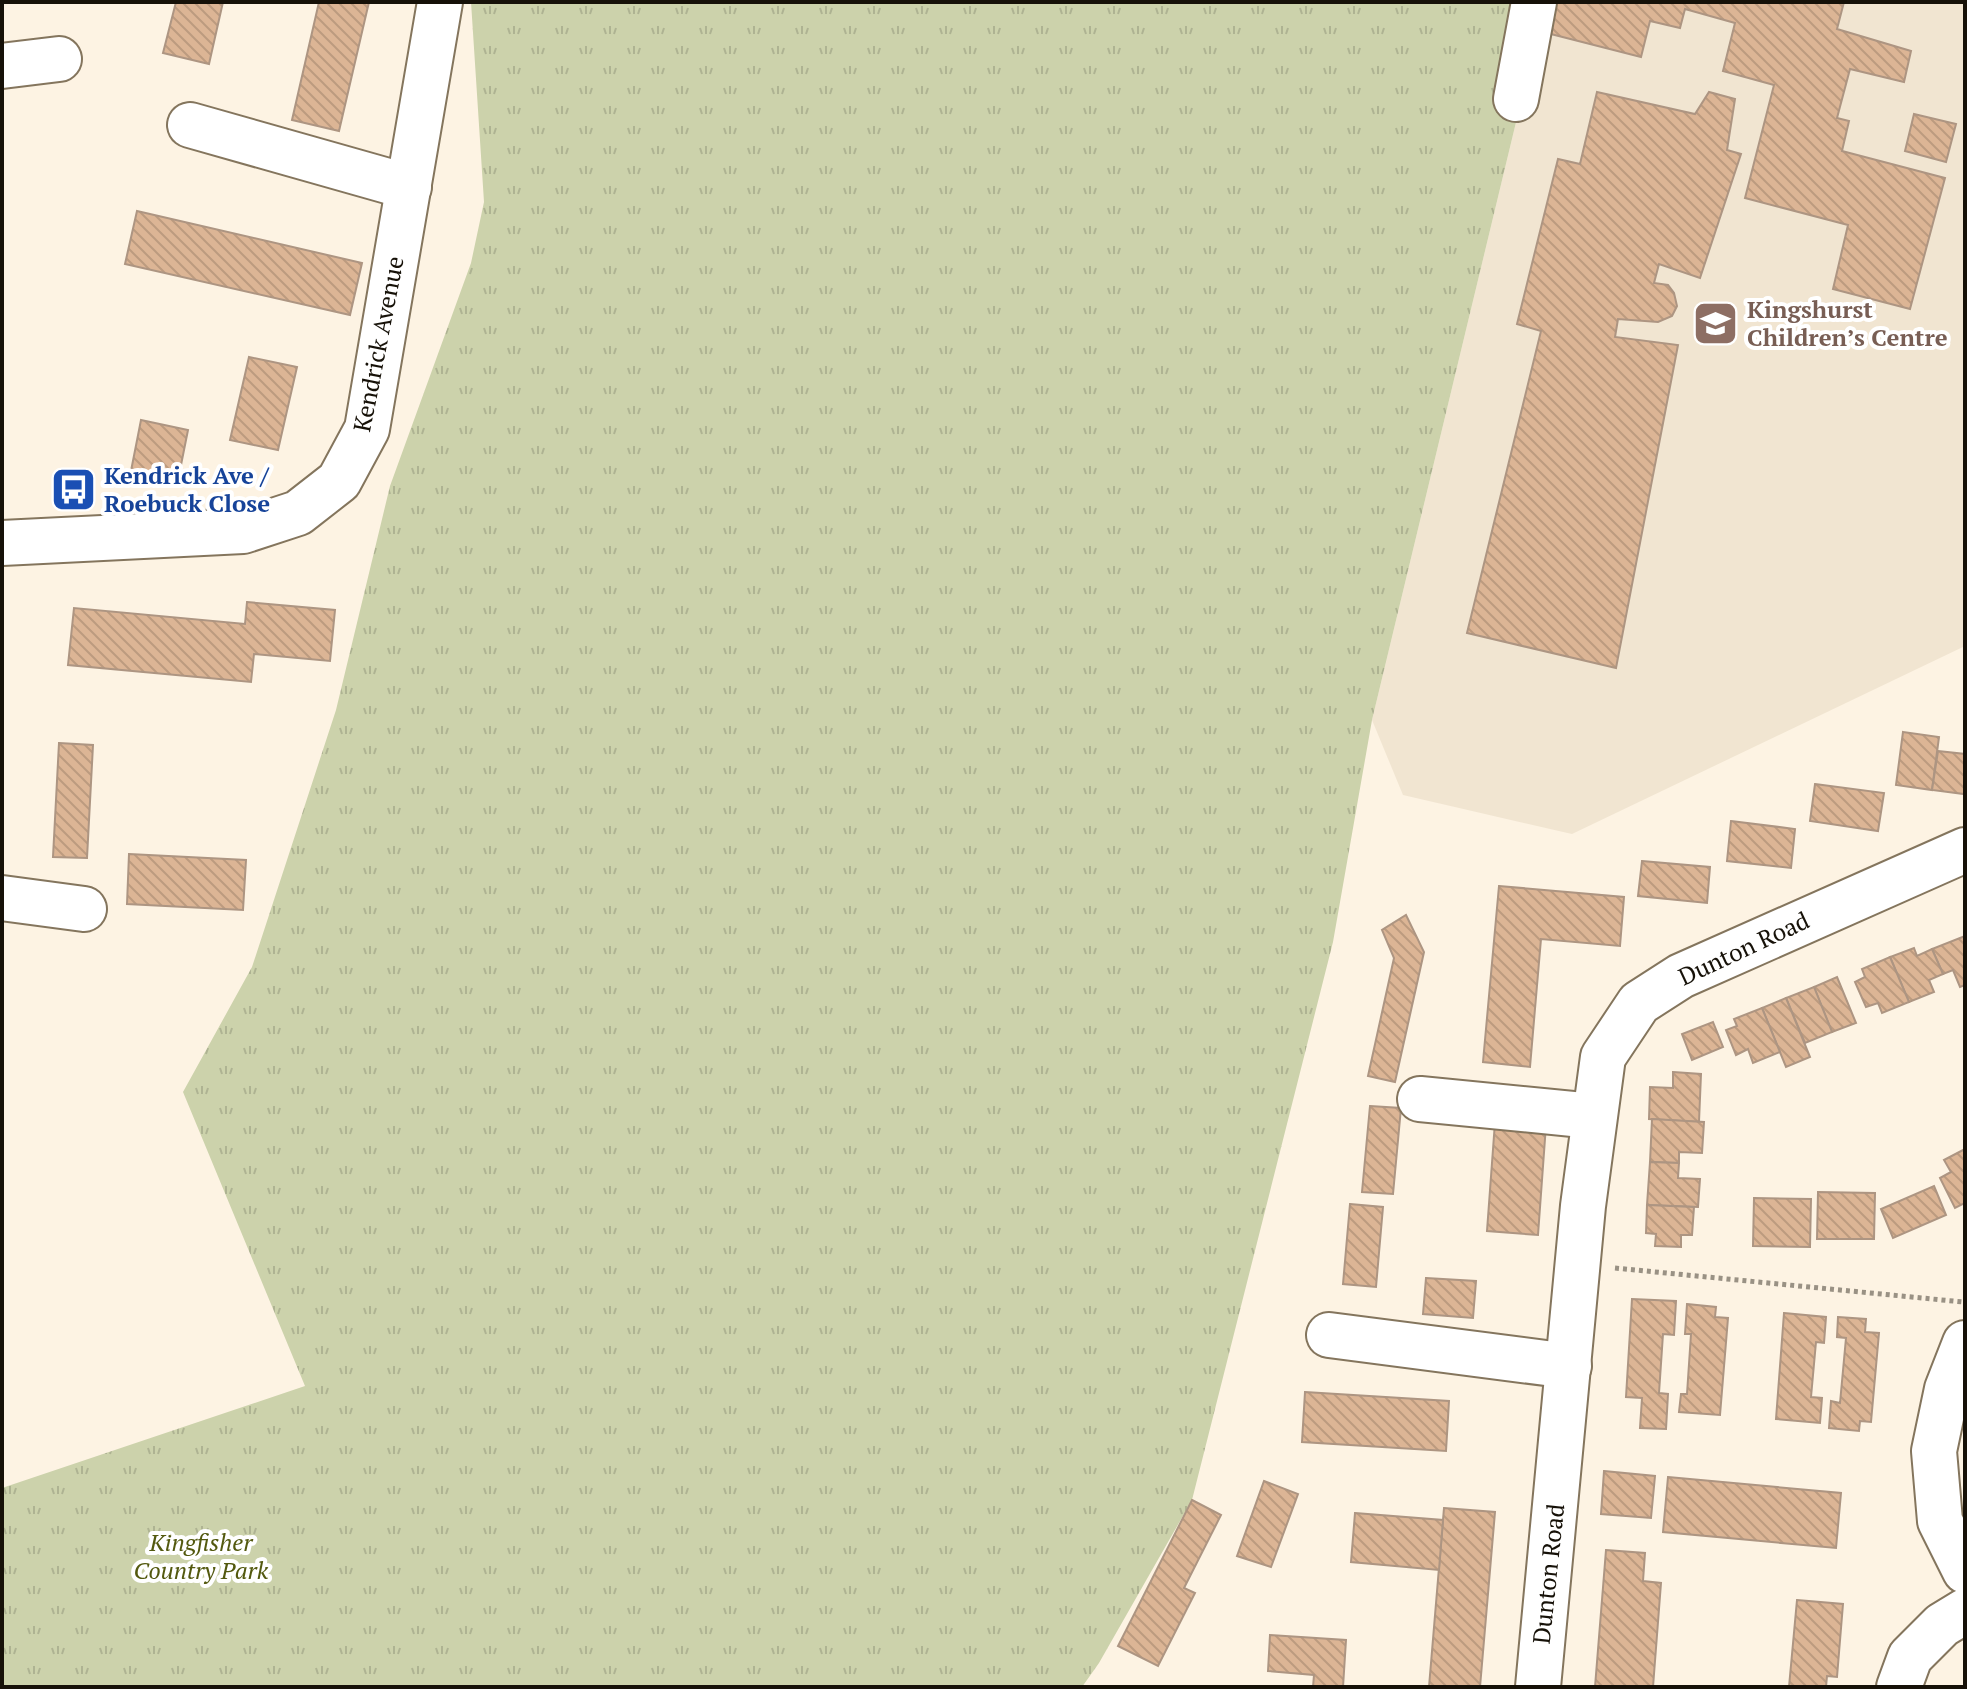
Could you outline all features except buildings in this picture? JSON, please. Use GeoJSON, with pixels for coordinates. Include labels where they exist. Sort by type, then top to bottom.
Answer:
{"type":"FeatureCollection","features":[{"type":"Feature","properties":{"kind":"street","name":"Kendrick Avenue"},"geometry":{"type":"LineString","coordinates":[[2,543],[243,531],[298,513],[339,481],[367,429],[440,2]]}},
{"type":"Feature","properties":{"kind":"street"},"geometry":{"type":"LineString","coordinates":[[1516,99],[1534,2]]}},
{"type":"Feature","properties":{"kind":"street"},"geometry":{"type":"LineString","coordinates":[[2,66],[59,59]]}},
{"type":"Feature","properties":{"kind":"street"},"geometry":{"type":"LineString","coordinates":[[190,125],[409,187]]}},
{"type":"Feature","properties":{"kind":"street","name":"Dunton Road"},"geometry":{"type":"LineString","coordinates":[[1538,1687],[1593,1116],[1603,1057],[1639,1003],[1681,976],[1965,850]]}},
{"type":"Feature","properties":{"kind":"street"},"geometry":{"type":"LineString","coordinates":[[2,898],[84,909]]}},
{"type":"Feature","properties":{"kind":"street"},"geometry":{"type":"LineString","coordinates":[[1420,1099],[1593,1116]]}},
{"type":"Feature","properties":{"kind":"street"},"geometry":{"type":"LineString","coordinates":[[1329,1335],[1569,1366]]}},
{"type":"Feature","properties":{"kind":"street"},"geometry":{"type":"LineString","coordinates":[[1965,1343],[1947,1389],[1934,1451],[1940,1521],[1965,1571]]}},
{"type":"Feature","properties":{"kind":"street"},"geometry":{"type":"LineString","coordinates":[[1899,1687],[1910,1657],[1942,1625],[1965,1611]]}},
{"type":"Feature","properties":{"kind":"path"},"geometry":{"type":"LineString","coordinates":[[1578,1264],[1965,1302]]}},
{"type":"Feature","properties":{"kind":"shaded area","name":"Kingshurst Children’s Centre"},"geometry":{"type":"Polygon","coordinates":[[[1545,2],[1965,2],[1965,646],[1572,834],[1403,795],[1372,720],[1545,2]]]}},
{"type":"Feature","properties":{"kind":"green space","name":"Kingfisher Country Park"},"geometry":{"type":"Polygon","coordinates":[[[471,2],[1545,2],[1372,720],[1333,942],[1192,1500],[1099,1663],[1082,1687],[2,1687],[2,1488],[305,1386],[183,1092],[252,967],[336,710],[390,486],[471,263],[484,202],[471,2]]]}},
{"type":"Feature","properties":{"kind":"place","name":"Kingshurst Children’s Centre"},"geometry":{"type":"Point","coordinates":[1716,324]}},
{"type":"Feature","properties":{"kind":"place","name":"Kendrick Ave / Roebuck Close"},"geometry":{"type":"Point","coordinates":[73,490]}}]}
